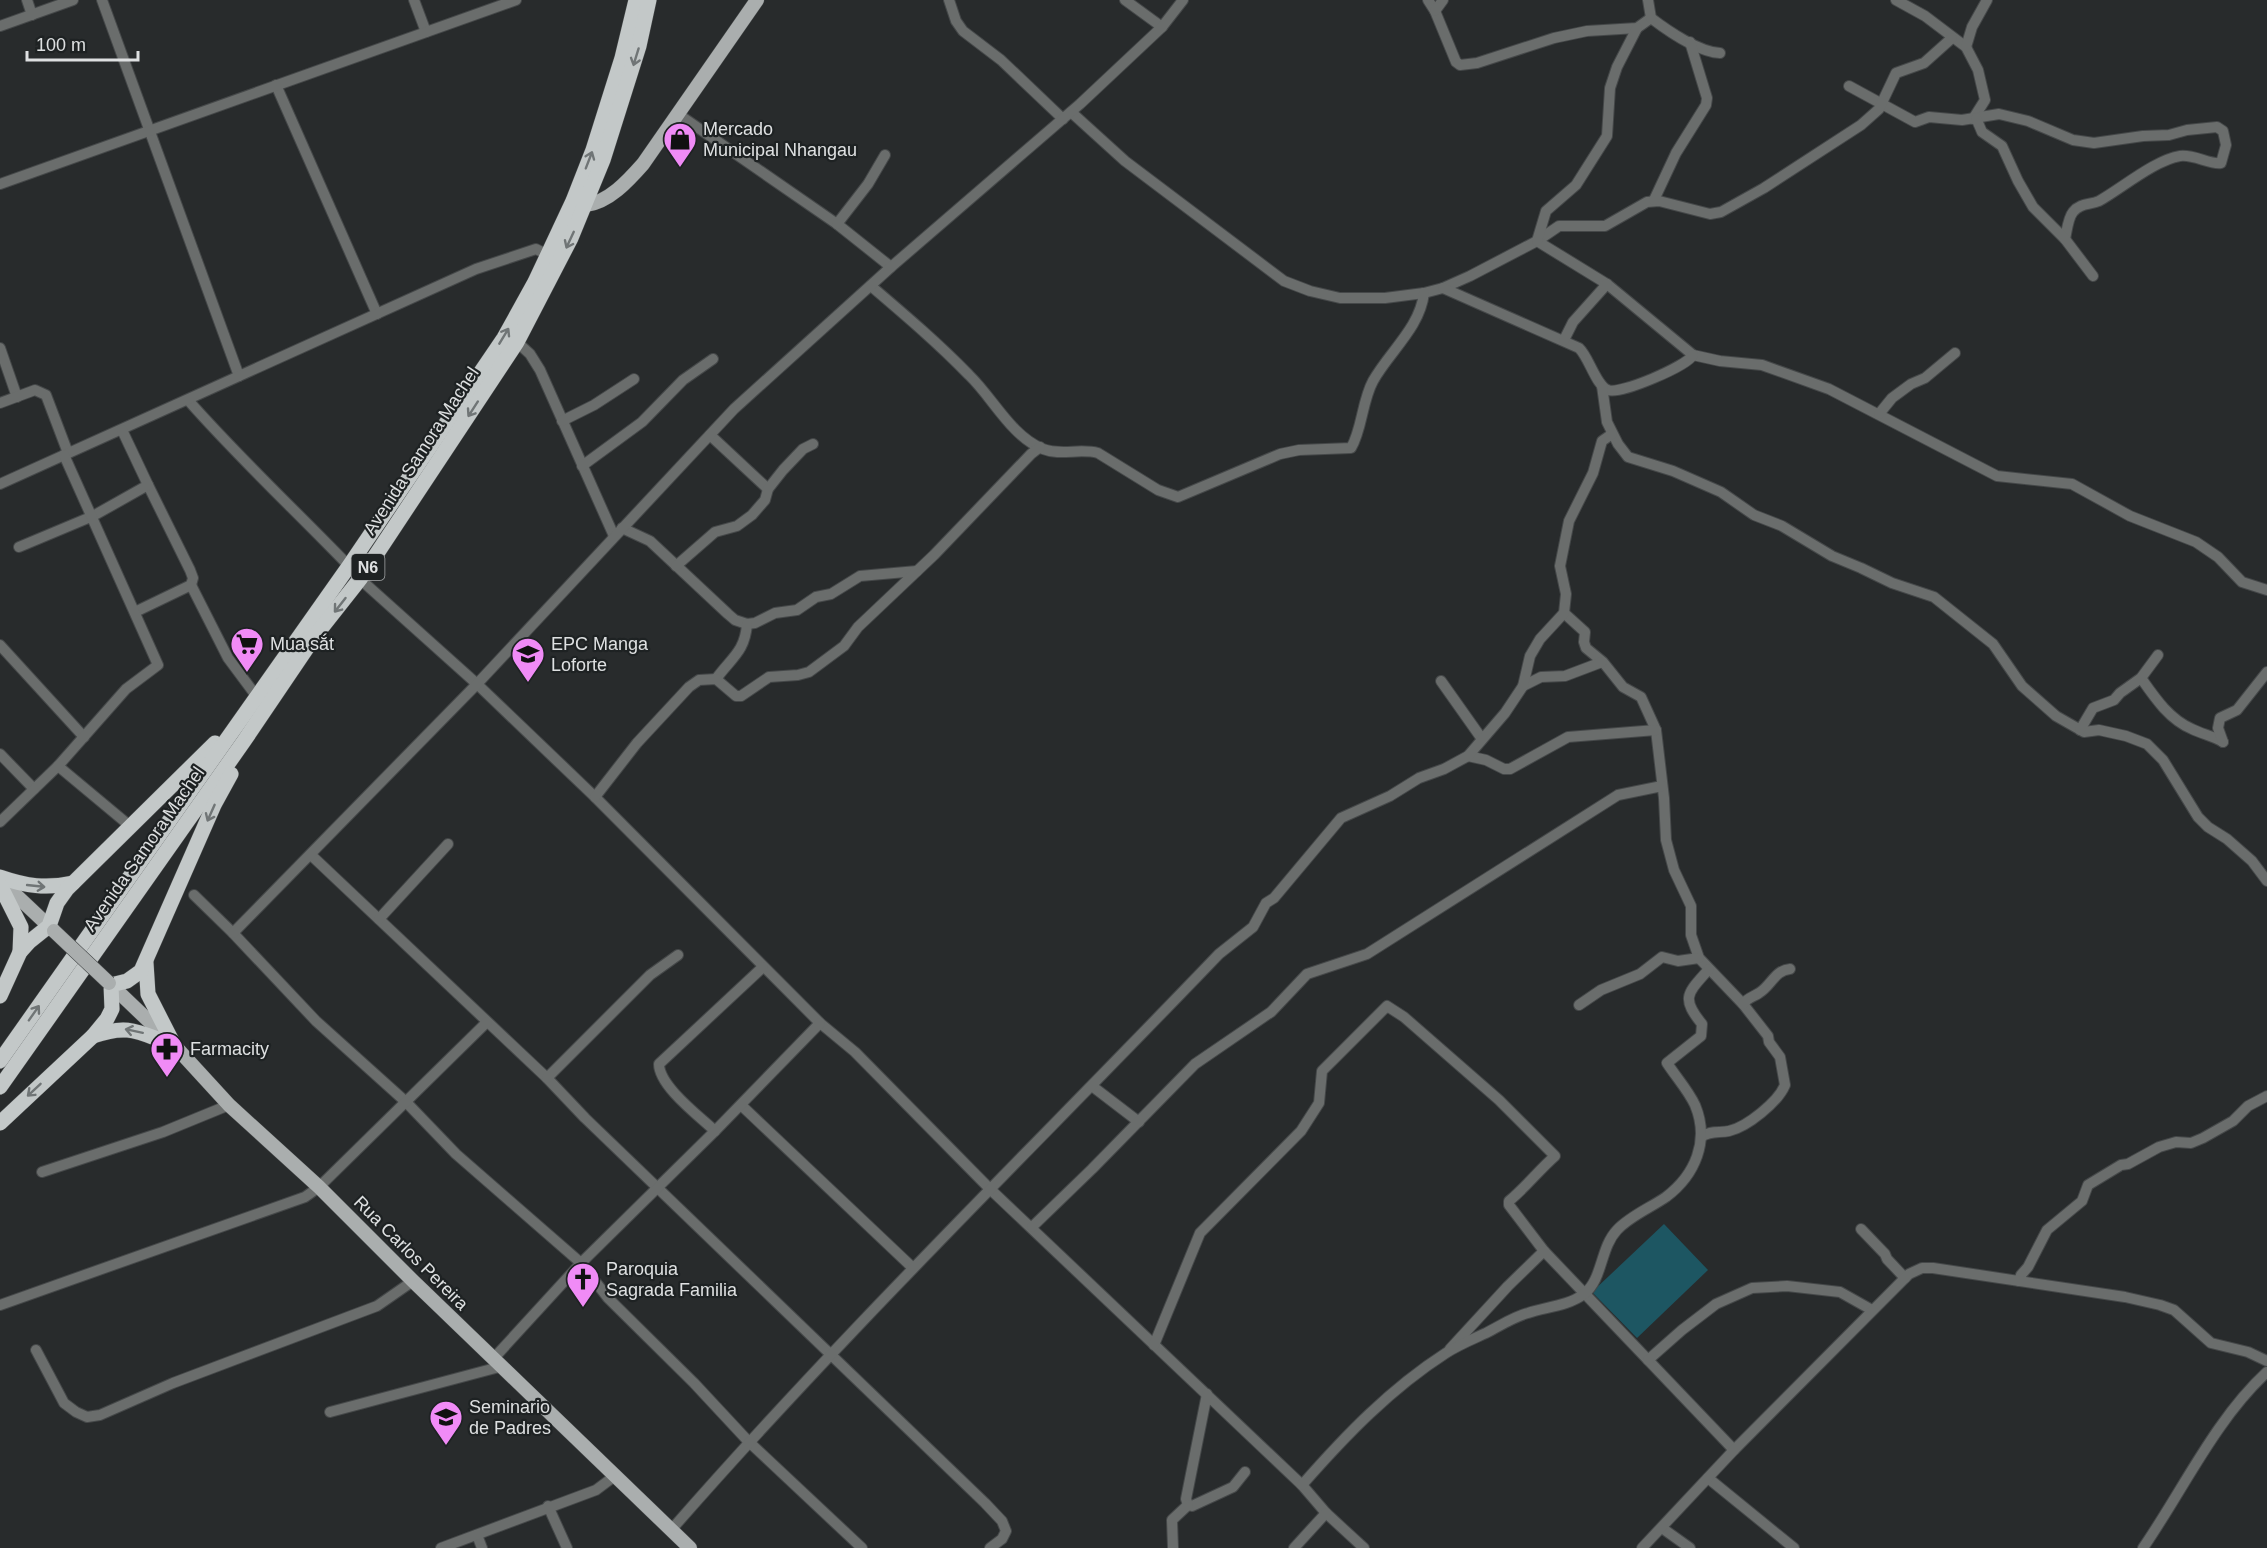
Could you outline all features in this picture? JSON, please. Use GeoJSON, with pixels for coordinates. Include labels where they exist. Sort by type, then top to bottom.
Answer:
{"type":"FeatureCollection","features":[{"type":"Feature","properties":{"kind":"highway","name":"Avenida Samora Machel"},"geometry":{"type":"LineString","coordinates":[[0,1061],[349,566],[504,338],[548,255],[593,150],[622,58],[636,0]]}},
{"type":"Feature","properties":{"kind":"highway","name":"Avenida Samora Machel"},"geometry":{"type":"LineString","coordinates":[[0,1087],[244,741],[315,636],[360,579],[517,342],[586,206],[623,99],[639,46],[649,0]]}},
{"type":"Feature","properties":{"kind":"highway"},"geometry":{"type":"LineString","coordinates":[[0,996],[20,952],[29,942],[52,929],[57,903],[73,882],[243,716]]}},
{"type":"Feature","properties":{"kind":"highway"},"geometry":{"type":"LineString","coordinates":[[0,1123],[93,1036],[107,1019],[112,1009],[110,984],[136,977],[146,963],[244,741]]}},
{"type":"Feature","properties":{"kind":"highway"},"geometry":{"type":"LineString","coordinates":[[0,879],[46,888],[73,882]]}},
{"type":"Feature","properties":{"kind":"highway"},"geometry":{"type":"LineString","coordinates":[[0,885],[21,927],[20,952]]}},
{"type":"Feature","properties":{"kind":"highway"},"geometry":{"type":"LineString","coordinates":[[146,963],[148,993],[174,1045]]}},
{"type":"Feature","properties":{"kind":"highway"},"geometry":{"type":"LineString","coordinates":[[93,1036],[112,1029],[128,1029],[174,1045]]}},
{"type":"Feature","properties":{"kind":"main road"},"geometry":{"type":"LineString","coordinates":[[586,206],[598,204],[628,181],[643,164],[757,0]]}},
{"type":"Feature","properties":{"kind":"main road","name":"Rua Carlos Pereira"},"geometry":{"type":"LineString","coordinates":[[0,879],[174,1045],[229,1104],[319,1187],[413,1281],[690,1548]]}},
{"type":"Feature","properties":{"kind":"street"},"geometry":{"type":"LineString","coordinates":[[27,0],[32,15]]}},
{"type":"Feature","properties":{"kind":"street"},"geometry":{"type":"LineString","coordinates":[[0,26],[73,0]]}},
{"type":"Feature","properties":{"kind":"street"},"geometry":{"type":"LineString","coordinates":[[102,0],[239,376]]}},
{"type":"Feature","properties":{"kind":"street"},"geometry":{"type":"LineString","coordinates":[[414,0],[426,32]]}},
{"type":"Feature","properties":{"kind":"street"},"geometry":{"type":"LineString","coordinates":[[0,184],[426,32],[487,5],[516,0]]}},
{"type":"Feature","properties":{"kind":"street"},"geometry":{"type":"LineString","coordinates":[[949,0],[956,21],[963,31],[1125,161],[1284,281],[1310,291],[1340,297],[1385,298],[1443,288],[1537,241],[1559,226],[1605,226],[1654,200],[1710,214],[1721,212],[1764,188],[1861,125],[1879,109],[1896,73],[1924,63],[1952,38]]}},
{"type":"Feature","properties":{"kind":"street"},"geometry":{"type":"LineString","coordinates":[[1125,0],[1162,27]]}},
{"type":"Feature","properties":{"kind":"street"},"geometry":{"type":"LineString","coordinates":[[233,933],[477,684],[734,409],[891,267],[1067,115],[1162,27],[1183,0]]}},
{"type":"Feature","properties":{"kind":"street"},"geometry":{"type":"LineString","coordinates":[[1428,0],[1435,11],[1456,62],[1460,65],[1477,63],[1562,36],[1587,31],[1636,28],[1651,18]]}},
{"type":"Feature","properties":{"kind":"street"},"geometry":{"type":"LineString","coordinates":[[1435,11],[1443,0]]}},
{"type":"Feature","properties":{"kind":"street"},"geometry":{"type":"LineString","coordinates":[[1648,0],[1651,18],[1704,50],[1720,52]]}},
{"type":"Feature","properties":{"kind":"street"},"geometry":{"type":"LineString","coordinates":[[1896,0],[1925,16],[1966,47],[1978,70],[1984,100],[1975,119]]}},
{"type":"Feature","properties":{"kind":"street"},"geometry":{"type":"LineString","coordinates":[[1966,47],[1972,27],[1987,0]]}},
{"type":"Feature","properties":{"kind":"street"},"geometry":{"type":"LineString","coordinates":[[1537,241],[1546,211],[1551,204],[1576,185],[1607,136],[1611,88],[1620,61],[1636,28]]}},
{"type":"Feature","properties":{"kind":"street"},"geometry":{"type":"LineString","coordinates":[[1654,200],[1676,153],[1706,105],[1707,98],[1690,42]]}},
{"type":"Feature","properties":{"kind":"street"},"geometry":{"type":"LineString","coordinates":[[276,85],[376,314]]}},
{"type":"Feature","properties":{"kind":"street"},"geometry":{"type":"LineString","coordinates":[[1849,86],[1915,122],[1929,117],[1975,119],[2002,115],[2028,121],[2073,140],[2094,143],[2217,127],[2223,131],[2226,145],[2221,163],[2216,164],[2202,158],[2184,155],[2161,161],[2100,200],[2076,209],[2071,215],[2065,239]]}},
{"type":"Feature","properties":{"kind":"street"},"geometry":{"type":"LineString","coordinates":[[678,114],[837,224],[891,267]]}},
{"type":"Feature","properties":{"kind":"street"},"geometry":{"type":"LineString","coordinates":[[1975,119],[1982,132],[2002,146],[2033,207],[2065,239],[2093,276]]}},
{"type":"Feature","properties":{"kind":"street"},"geometry":{"type":"LineString","coordinates":[[837,224],[868,184],[885,155]]}},
{"type":"Feature","properties":{"kind":"street"},"geometry":{"type":"LineString","coordinates":[[1537,241],[1607,284],[1693,355],[1773,368],[1829,389],[1997,476],[2064,482],[2083,489],[2130,516],[2196,542],[2218,557],[2242,582],[2267,590]]}},
{"type":"Feature","properties":{"kind":"street"},"geometry":{"type":"LineString","coordinates":[[0,484],[476,269],[536,249],[548,255]]}},
{"type":"Feature","properties":{"kind":"street"},"geometry":{"type":"LineString","coordinates":[[1564,340],[1573,322],[1607,284]]}},
{"type":"Feature","properties":{"kind":"street"},"geometry":{"type":"LineString","coordinates":[[872,286],[926,332],[978,383],[1020,432],[1040,447],[1054,451],[1098,453],[1158,490],[1178,497],[1280,454],[1299,450],[1351,448],[1372,382],[1413,325],[1424,293]]}},
{"type":"Feature","properties":{"kind":"street"},"geometry":{"type":"LineString","coordinates":[[1443,288],[1564,340],[1584,353],[1602,386],[1607,422],[1612,434],[1626,455],[1632,459],[1673,471],[1721,492],[1754,515],[1782,526],[1832,556],[1862,568],[1892,584],[1934,597],[1993,644],[2022,686],[2056,716],[2079,730],[2099,730],[2120,734],[2147,744],[2163,760],[2198,817],[2252,861],[2267,881]]}},
{"type":"Feature","properties":{"kind":"street"},"geometry":{"type":"LineString","coordinates":[[517,342],[530,354],[540,370],[582,466],[618,532],[650,541],[735,620],[747,624],[755,623],[775,613],[797,609],[816,597],[831,594],[860,576],[917,571]]}},
{"type":"Feature","properties":{"kind":"street"},"geometry":{"type":"LineString","coordinates":[[0,348],[17,397]]}},
{"type":"Feature","properties":{"kind":"street"},"geometry":{"type":"LineString","coordinates":[[1879,414],[1892,398],[1911,384],[1925,378],[1955,353]]}},
{"type":"Feature","properties":{"kind":"street"},"geometry":{"type":"LineString","coordinates":[[1602,386],[1613,391],[1647,380],[1688,362],[1693,355]]}},
{"type":"Feature","properties":{"kind":"street"},"geometry":{"type":"LineString","coordinates":[[582,466],[642,422],[683,380],[713,359]]}},
{"type":"Feature","properties":{"kind":"street"},"geometry":{"type":"LineString","coordinates":[[562,421],[594,405],[634,379]]}},
{"type":"Feature","properties":{"kind":"street"},"geometry":{"type":"LineString","coordinates":[[0,403],[35,390],[46,395],[66,454],[158,665],[126,689],[58,766],[0,822]]}},
{"type":"Feature","properties":{"kind":"street"},"geometry":{"type":"LineString","coordinates":[[188,400],[235,453],[288,502],[349,566]]}},
{"type":"Feature","properties":{"kind":"street"},"geometry":{"type":"LineString","coordinates":[[122,430],[190,570],[193,578],[191,585],[228,658],[257,697]]}},
{"type":"Feature","properties":{"kind":"street"},"geometry":{"type":"LineString","coordinates":[[672,1529],[748,1441],[913,1268],[1219,954],[1253,927],[1266,903],[1274,898],[1341,818],[1468,756],[1505,712],[1522,686],[1530,656],[1540,639],[1564,613],[1566,594],[1560,566],[1569,521],[1593,473],[1602,441],[1612,434]]}},
{"type":"Feature","properties":{"kind":"street"},"geometry":{"type":"LineString","coordinates":[[710,435],[768,489]]}},
{"type":"Feature","properties":{"kind":"street"},"geometry":{"type":"LineString","coordinates":[[676,566],[715,532],[737,525],[752,515],[765,500],[768,489],[803,449],[813,444]]}},
{"type":"Feature","properties":{"kind":"street"},"geometry":{"type":"LineString","coordinates":[[595,797],[637,743],[689,687],[699,680],[716,679],[736,696],[741,696],[769,677],[809,672],[844,646],[858,627],[1040,447]]}},
{"type":"Feature","properties":{"kind":"street"},"geometry":{"type":"LineString","coordinates":[[20,547],[93,516],[148,485]]}},
{"type":"Feature","properties":{"kind":"street"},"geometry":{"type":"LineString","coordinates":[[360,579],[477,684],[595,797],[820,1023],[855,1052],[990,1189],[1302,1485],[1326,1513],[1364,1548]]}},
{"type":"Feature","properties":{"kind":"street"},"geometry":{"type":"LineString","coordinates":[[135,612],[191,585]]}},
{"type":"Feature","properties":{"kind":"street"},"geometry":{"type":"LineString","coordinates":[[1564,613],[1585,632],[1586,648],[1602,662],[1623,687],[1641,697],[1656,730],[1666,840],[1674,870],[1691,906],[1692,935],[1699,958],[1743,1004],[1768,1036],[1769,1042],[1780,1057],[1785,1085],[1771,1105],[1744,1125],[1727,1131],[1708,1132],[1701,1137]]}},
{"type":"Feature","properties":{"kind":"street"},"geometry":{"type":"LineString","coordinates":[[716,679],[743,646],[747,624]]}},
{"type":"Feature","properties":{"kind":"street"},"geometry":{"type":"LineString","coordinates":[[0,645],[84,737]]}},
{"type":"Feature","properties":{"kind":"street"},"geometry":{"type":"LineString","coordinates":[[2079,730],[2093,708],[2111,702],[2141,678],[2158,656]]}},
{"type":"Feature","properties":{"kind":"street"},"geometry":{"type":"LineString","coordinates":[[1522,686],[1536,678],[1565,676],[1602,662]]}},
{"type":"Feature","properties":{"kind":"street"},"geometry":{"type":"LineString","coordinates":[[2141,678],[2166,712],[2192,729],[2223,742],[2218,728],[2220,718],[2237,710],[2267,672]]}},
{"type":"Feature","properties":{"kind":"street"},"geometry":{"type":"LineString","coordinates":[[1441,681],[1482,739]]}},
{"type":"Feature","properties":{"kind":"street"},"geometry":{"type":"LineString","coordinates":[[1468,756],[1510,769],[1568,737],[1656,730]]}},
{"type":"Feature","properties":{"kind":"street"},"geometry":{"type":"LineString","coordinates":[[0,754],[34,789]]}},
{"type":"Feature","properties":{"kind":"street"},"geometry":{"type":"LineString","coordinates":[[58,766],[130,826]]}},
{"type":"Feature","properties":{"kind":"street"},"geometry":{"type":"LineString","coordinates":[[1032,1227],[1195,1064],[1271,1012],[1307,974],[1367,954],[1618,795],[1662,786]]}},
{"type":"Feature","properties":{"kind":"street"},"geometry":{"type":"LineString","coordinates":[[379,919],[448,844]]}},
{"type":"Feature","properties":{"kind":"street"},"geometry":{"type":"LineString","coordinates":[[311,855],[547,1078],[1002,1521],[1006,1531],[1002,1539],[990,1548]]}},
{"type":"Feature","properties":{"kind":"street"},"geometry":{"type":"LineString","coordinates":[[194,896],[233,933],[316,1021],[406,1102],[456,1154],[580,1263],[608,1298],[694,1383],[748,1441],[862,1548]]}},
{"type":"Feature","properties":{"kind":"street"},"geometry":{"type":"LineString","coordinates":[[547,1078],[650,975],[678,955]]}},
{"type":"Feature","properties":{"kind":"street"},"geometry":{"type":"LineString","coordinates":[[1579,1005],[1601,990],[1640,974],[1662,957],[1678,961],[1699,958]]}},
{"type":"Feature","properties":{"kind":"street"},"geometry":{"type":"LineString","coordinates":[[715,1131],[664,1082],[659,1064],[764,967]]}},
{"type":"Feature","properties":{"kind":"street"},"geometry":{"type":"LineString","coordinates":[[1302,1485],[1378,1403],[1448,1352],[1521,1315],[1553,1308],[1583,1294],[1596,1278],[1606,1247],[1617,1229],[1667,1196],[1688,1177],[1696,1161],[1701,1137],[1699,1118],[1695,1104],[1667,1064],[1701,1036],[1702,1024],[1688,1004],[1688,999],[1695,985],[1709,969]]}},
{"type":"Feature","properties":{"kind":"street"},"geometry":{"type":"LineString","coordinates":[[1743,1004],[1762,991],[1781,971],[1790,969]]}},
{"type":"Feature","properties":{"kind":"street"},"geometry":{"type":"LineString","coordinates":[[1154,1345],[1200,1233],[1301,1131],[1319,1103],[1322,1071],[1387,1006],[1404,1017],[1499,1100],[1555,1156],[1534,1173],[1522,1190],[1509,1201],[1509,1205],[1544,1251],[1583,1294],[1734,1450]]}},
{"type":"Feature","properties":{"kind":"street"},"geometry":{"type":"LineString","coordinates":[[0,1305],[298,1200],[319,1187],[488,1022]]}},
{"type":"Feature","properties":{"kind":"street"},"geometry":{"type":"LineString","coordinates":[[330,1412],[498,1362],[580,1263],[741,1105],[820,1023]]}},
{"type":"Feature","properties":{"kind":"street"},"geometry":{"type":"LineString","coordinates":[[1092,1086],[1139,1122]]}},
{"type":"Feature","properties":{"kind":"street"},"geometry":{"type":"LineString","coordinates":[[2019,1281],[2047,1230],[2082,1201],[2088,1185],[2121,1165],[2128,1164],[2159,1147],[2176,1142],[2191,1143],[2204,1138],[2233,1121],[2248,1106],[2267,1096]]}},
{"type":"Feature","properties":{"kind":"street"},"geometry":{"type":"LineString","coordinates":[[42,1172],[164,1132],[229,1104]]}},
{"type":"Feature","properties":{"kind":"street"},"geometry":{"type":"LineString","coordinates":[[741,1105],[913,1268]]}},
{"type":"Feature","properties":{"kind":"street"},"geometry":{"type":"LineString","coordinates":[[1861,1229],[1905,1278]]}},
{"type":"Feature","properties":{"kind":"street"},"geometry":{"type":"LineString","coordinates":[[1448,1352],[1508,1286],[1544,1251]]}},
{"type":"Feature","properties":{"kind":"street"},"geometry":{"type":"LineString","coordinates":[[1642,1548],[1734,1450],[1872,1310],[1915,1270],[1933,1268],[2125,1297],[2160,1305],[2174,1310],[2211,1343],[2248,1352],[2267,1361]]}},
{"type":"Feature","properties":{"kind":"street"},"geometry":{"type":"LineString","coordinates":[[36,1350],[64,1403],[87,1417],[100,1415],[173,1383],[377,1306],[413,1281]]}},
{"type":"Feature","properties":{"kind":"street"},"geometry":{"type":"LineString","coordinates":[[1648,1360],[1716,1304],[1752,1288],[1787,1286],[1840,1292],[1872,1310]]}},
{"type":"Feature","properties":{"kind":"street"},"geometry":{"type":"LineString","coordinates":[[2143,1548],[2171,1508],[2215,1435],[2251,1387],[2267,1372]]}},
{"type":"Feature","properties":{"kind":"street"},"geometry":{"type":"LineString","coordinates":[[1188,1505],[1186,1499],[1207,1394]]}},
{"type":"Feature","properties":{"kind":"street"},"geometry":{"type":"LineString","coordinates":[[1173,1548],[1172,1520],[1188,1505],[1192,1506],[1236,1484],[1245,1472]]}},
{"type":"Feature","properties":{"kind":"street"},"geometry":{"type":"LineString","coordinates":[[441,1548],[548,1506],[596,1490],[616,1475]]}},
{"type":"Feature","properties":{"kind":"street"},"geometry":{"type":"LineString","coordinates":[[1708,1478],[1794,1548]]}},
{"type":"Feature","properties":{"kind":"street"},"geometry":{"type":"LineString","coordinates":[[548,1506],[567,1548]]}},
{"type":"Feature","properties":{"kind":"street"},"geometry":{"type":"LineString","coordinates":[[1294,1548],[1326,1513]]}},
{"type":"Feature","properties":{"kind":"street"},"geometry":{"type":"LineString","coordinates":[[1662,1528],[1690,1548]]}},
{"type":"Feature","properties":{"kind":"street"},"geometry":{"type":"LineString","coordinates":[[477,1535],[482,1548]]}},
{"type":"Feature","properties":{"kind":"shaded area"},"geometry":{"type":"Polygon","coordinates":[[[1664,1224],[1708,1270],[1637,1338],[1592,1292],[1664,1224]]]}},
{"type":"Feature","properties":{"kind":"place","name":"Mercado Municipal Nhangau"},"geometry":{"type":"Point","coordinates":[680,168]}},
{"type":"Feature","properties":{"kind":"place","name":"Mua sắt"},"geometry":{"type":"Point","coordinates":[247,673]}},
{"type":"Feature","properties":{"kind":"place","name":"EPC Manga Loforte"},"geometry":{"type":"Point","coordinates":[528,683]}},
{"type":"Feature","properties":{"kind":"place","name":"Farmacity"},"geometry":{"type":"Point","coordinates":[167,1078]}},
{"type":"Feature","properties":{"kind":"place","name":"Paroquia Sagrada Familia"},"geometry":{"type":"Point","coordinates":[583,1308]}},
{"type":"Feature","properties":{"kind":"place","name":"Seminario de Padres"},"geometry":{"type":"Point","coordinates":[446,1446]}}]}
